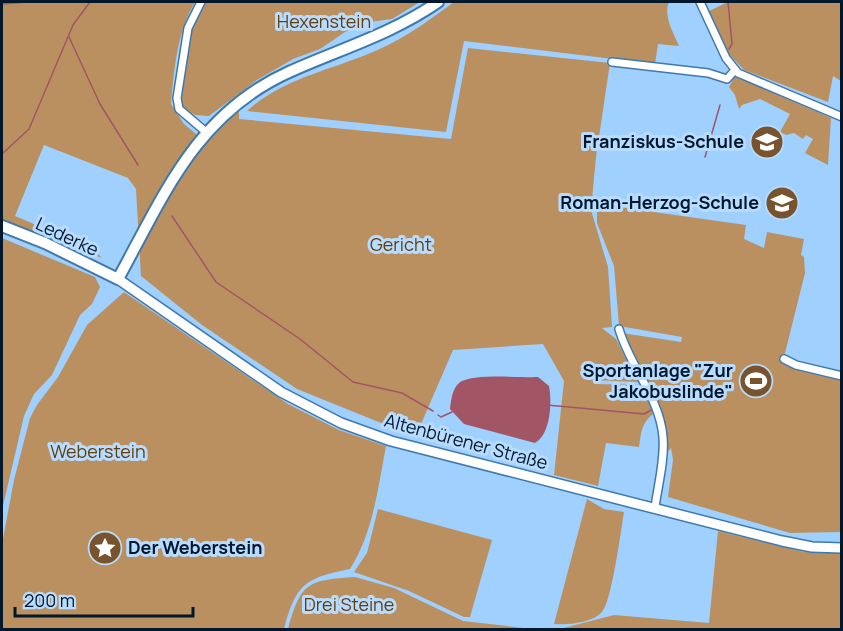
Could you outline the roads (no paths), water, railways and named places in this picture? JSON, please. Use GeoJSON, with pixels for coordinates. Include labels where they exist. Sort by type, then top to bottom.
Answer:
{"type":"FeatureCollection","features":[{"type":"Feature","properties":{"kind":"main road"},"geometry":{"type":"LineString","coordinates":[[118,279],[179,167],[206,132],[258,88],[298,68],[401,26],[438,2]]}},
{"type":"Feature","properties":{"kind":"main road","name":"Lederke"},"geometry":{"type":"LineString","coordinates":[[2,226],[45,243],[118,279]]}},
{"type":"Feature","properties":{"kind":"street"},"geometry":{"type":"LineString","coordinates":[[201,2],[188,28],[177,98],[179,109],[206,132]]}},
{"type":"Feature","properties":{"kind":"street"},"geometry":{"type":"LineString","coordinates":[[700,2],[726,58],[735,70],[749,80],[842,117]]}},
{"type":"Feature","properties":{"kind":"street"},"geometry":{"type":"LineString","coordinates":[[612,62],[708,73],[727,79],[735,70]]}},
{"type":"Feature","properties":{"kind":"street","name":"Altenbürener Straße"},"geometry":{"type":"LineString","coordinates":[[118,279],[281,392],[341,423],[391,441],[782,541],[812,547],[842,548]]}},
{"type":"Feature","properties":{"kind":"street"},"geometry":{"type":"LineString","coordinates":[[618,329],[625,350],[651,400],[663,435],[655,507]]}},
{"type":"Feature","properties":{"kind":"street"},"geometry":{"type":"LineString","coordinates":[[784,359],[796,365],[842,376]]}},
{"type":"Feature","properties":{"kind":"waterway"},"geometry":{"type":"LineString","coordinates":[[2,4],[27,2]]}},
{"type":"Feature","properties":{"kind":"waterway"},"geometry":{"type":"LineString","coordinates":[[2,154],[29,129],[73,25],[90,2]]}},
{"type":"Feature","properties":{"kind":"waterway"},"geometry":{"type":"LineString","coordinates":[[728,2],[732,44],[729,49]]}},
{"type":"Feature","properties":{"kind":"waterway"},"geometry":{"type":"LineString","coordinates":[[69,37],[100,104],[138,165]]}},
{"type":"Feature","properties":{"kind":"waterway"},"geometry":{"type":"LineString","coordinates":[[705,157],[720,105]]}},
{"type":"Feature","properties":{"kind":"waterway"},"geometry":{"type":"LineString","coordinates":[[172,216],[216,282],[300,339],[353,382],[402,393],[433,411]]}},
{"type":"Feature","properties":{"kind":"waterway"},"geometry":{"type":"LineString","coordinates":[[547,405],[644,414],[653,409]]}},
{"type":"Feature","properties":{"kind":"waterway"},"geometry":{"type":"LineString","coordinates":[[438,415],[441,417],[452,412]]}},
{"type":"Feature","properties":{"kind":"place","name":"Franziskus-Schule"},"geometry":{"type":"Point","coordinates":[767,142]}},
{"type":"Feature","properties":{"kind":"place","name":"Roman-Herzog-Schule"},"geometry":{"type":"Point","coordinates":[782,203]}},
{"type":"Feature","properties":{"kind":"place","name":"Sportanlage \"Zur Jakobuslinde\""},"geometry":{"type":"Point","coordinates":[756,381]}},
{"type":"Feature","properties":{"kind":"place","name":"Der Weberstein"},"geometry":{"type":"Point","coordinates":[105,548]}},
{"type":"Feature","properties":{"kind":"park label","name":"Hexenstein"},"geometry":{"type":"Point","coordinates":[324,22]}},
{"type":"Feature","properties":{"kind":"park label","name":"Gericht"},"geometry":{"type":"Point","coordinates":[401,245]}},
{"type":"Feature","properties":{"kind":"park label","name":"Weberstein"},"geometry":{"type":"Point","coordinates":[98,452]}},
{"type":"Feature","properties":{"kind":"park label","name":"Drei Steine"},"geometry":{"type":"Point","coordinates":[349,605]}}]}
